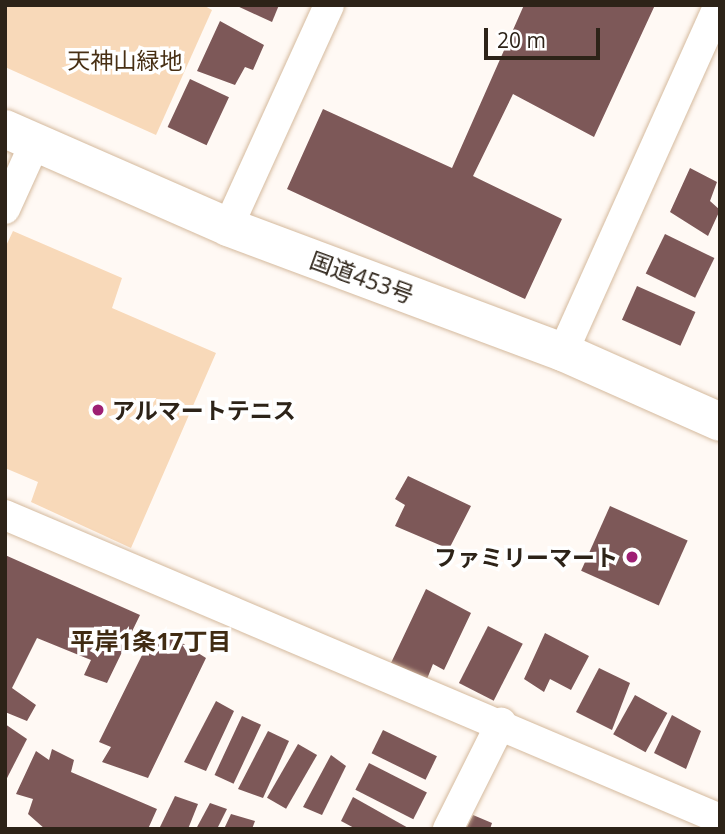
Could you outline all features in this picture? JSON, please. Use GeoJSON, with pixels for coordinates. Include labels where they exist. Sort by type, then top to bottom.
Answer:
{"type":"FeatureCollection","features":[{"type":"Feature","properties":{"kind":"highway","name":"国道453号"},"geometry":{"type":"LineString","coordinates":[[20,136],[228,227],[563,352],[720,422]]}},
{"type":"Feature","properties":{"kind":"street"},"geometry":{"type":"LineString","coordinates":[[228,227],[329,5]]}},
{"type":"Feature","properties":{"kind":"street"},"geometry":{"type":"LineString","coordinates":[[563,352],[719,5]]}},
{"type":"Feature","properties":{"kind":"street"},"geometry":{"type":"LineString","coordinates":[[5,209],[20,136]]}},
{"type":"Feature","properties":{"kind":"street"},"geometry":{"type":"LineString","coordinates":[[5,515],[501,723],[720,819]]}},
{"type":"Feature","properties":{"kind":"street"},"geometry":{"type":"LineString","coordinates":[[448,829],[501,723]]}},
{"type":"Feature","properties":{"kind":"green space","name":"天神山緑地"},"geometry":{"type":"Polygon","coordinates":[[[5,5],[203,5],[212,10],[156,135],[5,67],[5,5]]]}},
{"type":"Feature","properties":{"kind":"green space","name":"アルマートテニス"},"geometry":{"type":"Polygon","coordinates":[[[13,231],[122,278],[112,308],[216,353],[131,548],[31,502],[38,482],[5,468],[5,248],[13,231]]]}},
{"type":"Feature","properties":{"kind":"building"},"geometry":{"type":"Polygon","coordinates":[[[235,5],[279,5],[272,22],[235,5]]]}},
{"type":"Feature","properties":{"kind":"building"},"geometry":{"type":"Polygon","coordinates":[[[524,5],[655,5],[594,137],[513,94],[473,176],[562,219],[525,299],[287,189],[323,109],[452,168],[524,5]]]}},
{"type":"Feature","properties":{"kind":"building"},"geometry":{"type":"Polygon","coordinates":[[[220,21],[264,45],[253,70],[245,67],[235,85],[197,71],[220,21]]]}},
{"type":"Feature","properties":{"kind":"building"},"geometry":{"type":"Polygon","coordinates":[[[190,79],[229,97],[207,145],[168,127],[190,79]]]}},
{"type":"Feature","properties":{"kind":"building"},"geometry":{"type":"Polygon","coordinates":[[[690,168],[717,182],[710,201],[720,210],[708,236],[670,212],[690,168]]]}},
{"type":"Feature","properties":{"kind":"building"},"geometry":{"type":"Polygon","coordinates":[[[665,234],[714,258],[695,298],[646,274],[665,234]]]}},
{"type":"Feature","properties":{"kind":"building"},"geometry":{"type":"Polygon","coordinates":[[[637,286],[695,312],[680,346],[622,320],[637,286]]]}},
{"type":"Feature","properties":{"kind":"building"},"geometry":{"type":"Polygon","coordinates":[[[408,476],[471,506],[449,549],[395,526],[405,505],[395,499],[408,476]]]}},
{"type":"Feature","properties":{"kind":"building","name":"ファミリーマート"},"geometry":{"type":"Polygon","coordinates":[[[610,506],[688,541],[659,605],[581,571],[610,506]]]}},
{"type":"Feature","properties":{"kind":"building"},"geometry":{"type":"Polygon","coordinates":[[[5,555],[140,615],[107,683],[84,675],[91,660],[37,638],[12,688],[36,705],[27,721],[5,712],[5,555]]]}},
{"type":"Feature","properties":{"kind":"building"},"geometry":{"type":"Polygon","coordinates":[[[426,589],[471,613],[444,670],[433,664],[425,684],[390,665],[426,589]]]}},
{"type":"Feature","properties":{"kind":"building"},"geometry":{"type":"Polygon","coordinates":[[[488,626],[523,644],[494,701],[459,683],[488,626]]]}},
{"type":"Feature","properties":{"kind":"building"},"geometry":{"type":"Polygon","coordinates":[[[163,631],[206,658],[148,778],[102,762],[111,747],[99,742],[147,645],[163,631]]]}},
{"type":"Feature","properties":{"kind":"building"},"geometry":{"type":"Polygon","coordinates":[[[545,633],[589,656],[571,690],[550,679],[544,692],[524,679],[545,633]]]}},
{"type":"Feature","properties":{"kind":"building"},"geometry":{"type":"Polygon","coordinates":[[[599,668],[630,683],[612,730],[576,712],[599,668]]]}},
{"type":"Feature","properties":{"kind":"building"},"geometry":{"type":"Polygon","coordinates":[[[635,695],[667,713],[646,752],[613,734],[635,695]]]}},
{"type":"Feature","properties":{"kind":"building"},"geometry":{"type":"Polygon","coordinates":[[[216,701],[234,711],[206,771],[184,762],[216,701]]]}},
{"type":"Feature","properties":{"kind":"building"},"geometry":{"type":"Polygon","coordinates":[[[672,715],[701,731],[686,769],[654,753],[672,715]]]}},
{"type":"Feature","properties":{"kind":"building"},"geometry":{"type":"Polygon","coordinates":[[[242,716],[261,725],[234,784],[215,775],[242,716]]]}},
{"type":"Feature","properties":{"kind":"building"},"geometry":{"type":"Polygon","coordinates":[[[5,724],[27,739],[5,782],[5,724]]]}},
{"type":"Feature","properties":{"kind":"building"},"geometry":{"type":"Polygon","coordinates":[[[383,730],[437,756],[426,780],[372,753],[383,730]]]}},
{"type":"Feature","properties":{"kind":"building"},"geometry":{"type":"Polygon","coordinates":[[[268,731],[289,741],[263,798],[238,789],[268,731]]]}},
{"type":"Feature","properties":{"kind":"building"},"geometry":{"type":"Polygon","coordinates":[[[298,744],[317,755],[286,809],[267,798],[298,744]]]}},
{"type":"Feature","properties":{"kind":"building"},"geometry":{"type":"Polygon","coordinates":[[[52,749],[74,760],[71,772],[157,809],[148,829],[45,829],[28,814],[33,799],[16,794],[36,751],[49,760],[52,749]]]}},
{"type":"Feature","properties":{"kind":"building"},"geometry":{"type":"Polygon","coordinates":[[[331,755],[346,766],[322,815],[303,807],[331,755]]]}},
{"type":"Feature","properties":{"kind":"building"},"geometry":{"type":"Polygon","coordinates":[[[369,763],[427,793],[413,819],[355,790],[369,763]]]}},
{"type":"Feature","properties":{"kind":"building"},"geometry":{"type":"Polygon","coordinates":[[[175,796],[198,804],[188,829],[159,829],[175,796]]]}},
{"type":"Feature","properties":{"kind":"building"},"geometry":{"type":"Polygon","coordinates":[[[353,797],[410,829],[356,829],[341,821],[353,797]]]}},
{"type":"Feature","properties":{"kind":"building"},"geometry":{"type":"Polygon","coordinates":[[[210,803],[227,809],[217,829],[196,829],[210,803]]]}},
{"type":"Feature","properties":{"kind":"building"},"geometry":{"type":"Polygon","coordinates":[[[231,814],[255,821],[252,829],[224,829],[231,814]]]}},
{"type":"Feature","properties":{"kind":"building"},"geometry":{"type":"Polygon","coordinates":[[[473,815],[492,823],[490,829],[466,829],[473,815]]]}},
{"type":"Feature","properties":{"kind":"place","name":"アルマートテニス"},"geometry":{"type":"Point","coordinates":[98,410]}},
{"type":"Feature","properties":{"kind":"place","name":"ファミリーマート"},"geometry":{"type":"Point","coordinates":[632,557]}},
{"type":"Feature","properties":{"kind":"district","name":"平岸1条17丁目"},"geometry":{"type":"Point","coordinates":[151,641]}}]}
